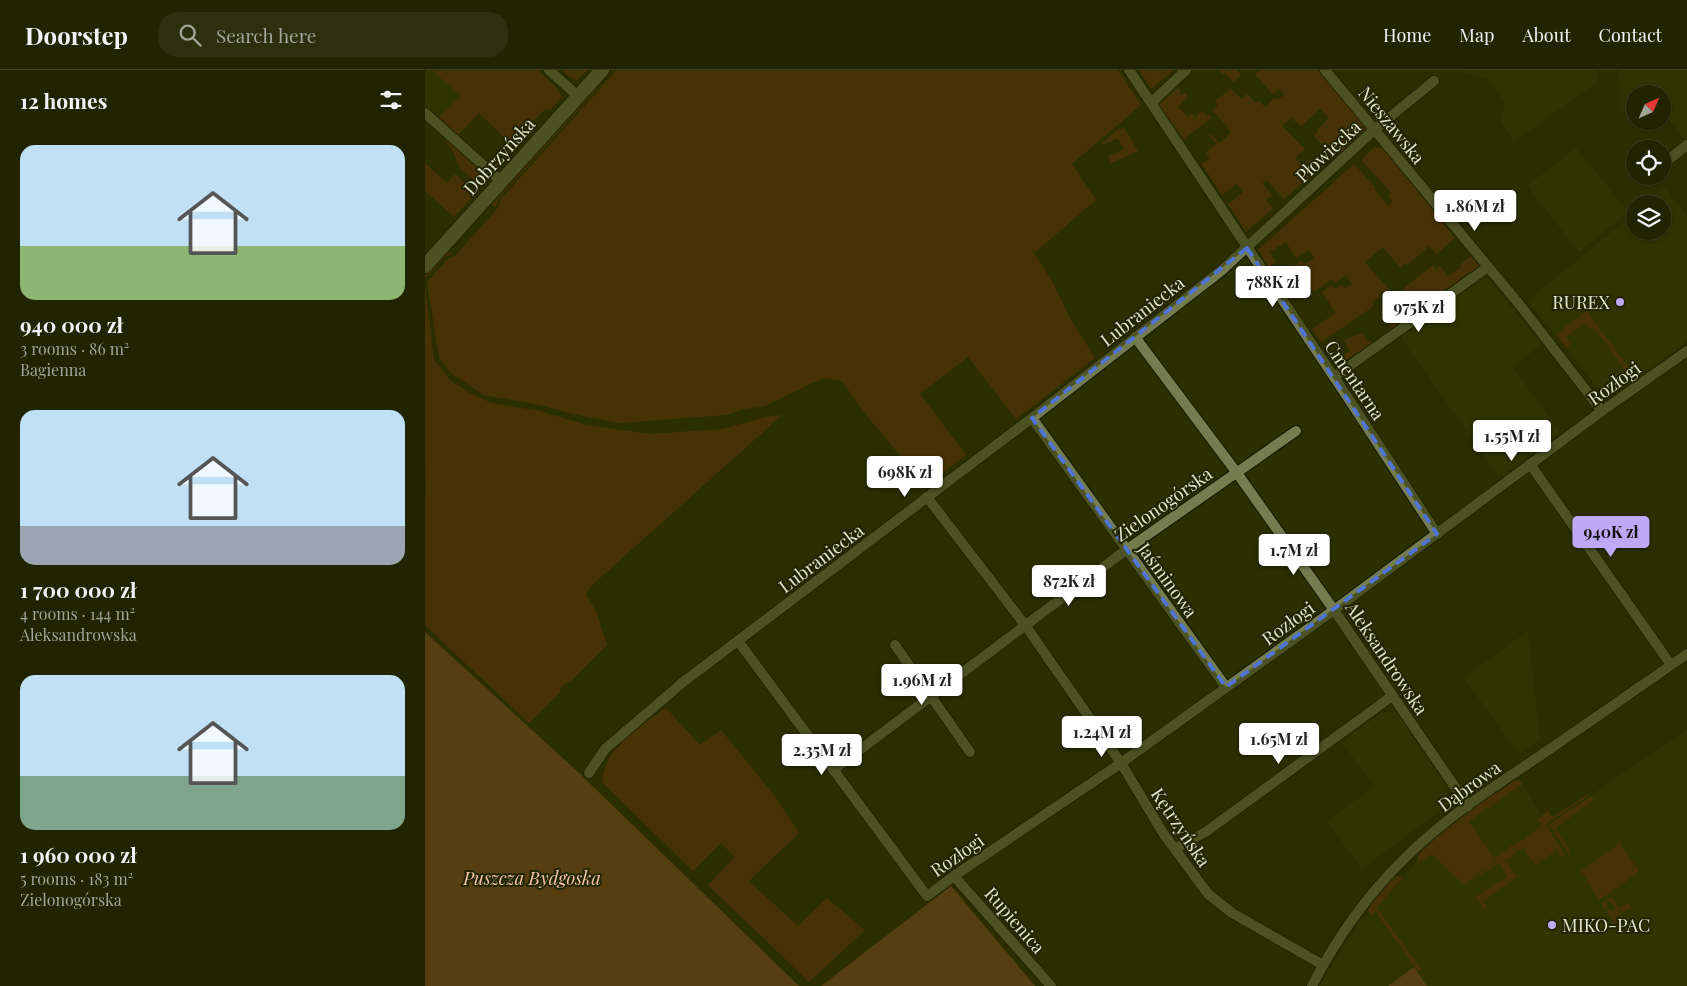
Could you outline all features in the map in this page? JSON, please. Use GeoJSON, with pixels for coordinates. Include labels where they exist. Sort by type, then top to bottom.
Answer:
{"type":"FeatureCollection","features":[{"type":"Feature","properties":{"kind":"street"},"geometry":{"type":"LineString","coordinates":[[549,70],[578,96]]}},
{"type":"Feature","properties":{"kind":"street","name":"Dobrzyńska"},"geometry":{"type":"LineString","coordinates":[[425,265],[602,70]]}},
{"type":"Feature","properties":{"kind":"street","name":"Cmentarna"},"geometry":{"type":"LineString","coordinates":[[1129,70],[1437,534]]}},
{"type":"Feature","properties":{"kind":"street"},"geometry":{"type":"LineString","coordinates":[[1151,103],[1186,70]]}},
{"type":"Feature","properties":{"kind":"street","name":"Nieszawska"},"geometry":{"type":"LineString","coordinates":[[1325,70],[1519,304],[1603,411]]}},
{"type":"Feature","properties":{"kind":"street","name":"Płowiecka"},"geometry":{"type":"LineString","coordinates":[[1247,248],[1374,130],[1434,81]]}},
{"type":"Feature","properties":{"kind":"street"},"geometry":{"type":"LineString","coordinates":[[425,113],[502,182]]}},
{"type":"Feature","properties":{"kind":"street"},"geometry":{"type":"LineString","coordinates":[[1671,158],[1687,145]]}},
{"type":"Feature","properties":{"kind":"street","name":"Lubraniecka"},"geometry":{"type":"LineString","coordinates":[[589,773],[605,749],[682,683],[1032,418],[1221,271],[1247,248]]}},
{"type":"Feature","properties":{"kind":"street"},"geometry":{"type":"LineString","coordinates":[[1334,378],[1488,267]]}},
{"type":"Feature","properties":{"kind":"street","name":"Aleksandrowska"},"geometry":{"type":"LineString","coordinates":[[1135,337],[1237,473],[1334,610],[1468,806]]}},
{"type":"Feature","properties":{"kind":"street","name":"Rozłogi"},"geometry":{"type":"LineString","coordinates":[[833,770],[927,896],[1121,763],[1334,610],[1530,464],[1687,351]]}},
{"type":"Feature","properties":{"kind":"street","name":"Jaśminowa"},"geometry":{"type":"LineString","coordinates":[[1032,418],[1226,687]]}},
{"type":"Feature","properties":{"kind":"street","name":"Zielonogórska"},"geometry":{"type":"LineString","coordinates":[[833,770],[1126,550],[1296,431]]}},
{"type":"Feature","properties":{"kind":"street"},"geometry":{"type":"LineString","coordinates":[[1530,464],[1671,665]]}},
{"type":"Feature","properties":{"kind":"street","name":"Kętrzyńska"},"geometry":{"type":"LineString","coordinates":[[927,497],[1025,624],[1121,763],[1175,849],[1208,894],[1232,913],[1323,965]]}},
{"type":"Feature","properties":{"kind":"street"},"geometry":{"type":"LineString","coordinates":[[738,641],[833,770]]}},
{"type":"Feature","properties":{"kind":"street"},"geometry":{"type":"LineString","coordinates":[[895,645],[970,752]]}},
{"type":"Feature","properties":{"kind":"street","name":"Dąbrowa"},"geometry":{"type":"LineString","coordinates":[[1312,986],[1339,938],[1360,909],[1396,867],[1421,843],[1468,806],[1687,654]]}},
{"type":"Feature","properties":{"kind":"street"},"geometry":{"type":"LineString","coordinates":[[1175,849],[1207,832],[1392,696]]}},
{"type":"Feature","properties":{"kind":"street","name":"Rupienica"},"geometry":{"type":"LineString","coordinates":[[954,876],[1051,986]]}},
{"type":"Feature","properties":{"kind":"highlighted area"},"geometry":{"type":"Polygon","coordinates":[[[1247,248],[1437,534],[1226,687],[1032,418],[1247,248]]]}},
{"type":"Feature","properties":{"kind":"shaded area"},"geometry":{"type":"Polygon","coordinates":[[[425,70],[432,70],[460,96],[437,120],[425,109],[425,70]]]}},
{"type":"Feature","properties":{"kind":"shaded area"},"geometry":{"type":"Polygon","coordinates":[[[432,70],[537,70],[558,89],[562,97],[550,110],[547,108],[543,111],[512,145],[479,113],[456,137],[437,120],[460,96],[432,70]]]}},
{"type":"Feature","properties":{"kind":"shaded area"},"geometry":{"type":"Polygon","coordinates":[[[562,70],[587,70],[577,80],[571,78],[562,70]]]}},
{"type":"Feature","properties":{"kind":"shaded area"},"geometry":{"type":"Polygon","coordinates":[[[617,70],[1118,70],[1141,105],[1072,164],[1096,200],[1034,253],[1053,283],[1070,318],[1095,358],[1016,419],[968,357],[920,394],[966,455],[926,486],[867,416],[842,381],[823,378],[765,406],[745,409],[726,415],[620,423],[573,414],[541,405],[484,395],[451,373],[439,357],[427,282],[448,259],[455,256],[497,209],[501,199],[617,70]]]}},
{"type":"Feature","properties":{"kind":"shaded area"},"geometry":{"type":"Polygon","coordinates":[[[1139,70],[1173,70],[1151,89],[1139,70]]]}},
{"type":"Feature","properties":{"kind":"shaded area"},"geometry":{"type":"Polygon","coordinates":[[[1219,70],[1237,70],[1241,75],[1234,82],[1219,70]]]}},
{"type":"Feature","properties":{"kind":"shaded area"},"geometry":{"type":"Polygon","coordinates":[[[1260,70],[1319,70],[1369,129],[1339,154],[1330,145],[1326,149],[1314,136],[1318,132],[1317,130],[1329,118],[1320,109],[1301,126],[1291,118],[1282,126],[1305,149],[1295,158],[1303,167],[1312,159],[1320,168],[1284,199],[1267,180],[1262,183],[1272,195],[1266,200],[1273,208],[1246,232],[1228,204],[1243,192],[1237,184],[1222,195],[1202,164],[1210,158],[1206,153],[1216,144],[1209,135],[1211,134],[1219,143],[1231,133],[1228,127],[1212,110],[1218,105],[1215,101],[1231,89],[1242,99],[1247,94],[1256,103],[1259,101],[1265,107],[1275,98],[1278,100],[1285,94],[1279,89],[1272,94],[1255,74],[1260,70]]]}},
{"type":"Feature","properties":{"kind":"shaded area"},"geometry":{"type":"Polygon","coordinates":[[[1458,70],[1597,70],[1597,82],[1514,142],[1501,122],[1505,102],[1487,79],[1458,70]]]}},
{"type":"Feature","properties":{"kind":"shaded area"},"geometry":{"type":"Polygon","coordinates":[[[1619,70],[1687,70],[1687,138],[1685,140],[1671,122],[1671,85],[1626,85],[1626,111],[1621,115],[1619,70]]]}},
{"type":"Feature","properties":{"kind":"shaded area"},"geometry":{"type":"Polygon","coordinates":[[[594,86],[597,89],[499,198],[495,208],[491,200],[594,86]]]}},
{"type":"Feature","properties":{"kind":"shaded area"},"geometry":{"type":"Polygon","coordinates":[[[1178,88],[1182,95],[1185,93],[1188,97],[1178,107],[1188,117],[1192,114],[1195,117],[1202,111],[1207,116],[1212,117],[1184,139],[1159,105],[1178,88]]]}},
{"type":"Feature","properties":{"kind":"shaded area"},"geometry":{"type":"Polygon","coordinates":[[[1124,128],[1138,151],[1111,163],[1108,156],[1124,149],[1118,138],[1103,145],[1101,144],[1116,131],[1124,128]]]}},
{"type":"Feature","properties":{"kind":"shaded area"},"geometry":{"type":"Polygon","coordinates":[[[450,139],[488,173],[478,184],[459,167],[454,153],[446,143],[450,139]]]}},
{"type":"Feature","properties":{"kind":"shaded area"},"geometry":{"type":"Polygon","coordinates":[[[1374,147],[1383,148],[1455,238],[1435,255],[1435,252],[1429,246],[1407,265],[1405,263],[1400,267],[1383,247],[1365,262],[1392,293],[1386,297],[1382,292],[1378,295],[1380,297],[1372,302],[1374,306],[1321,342],[1312,329],[1336,313],[1322,292],[1332,285],[1336,289],[1342,285],[1345,288],[1352,284],[1346,275],[1335,283],[1332,279],[1314,292],[1301,273],[1284,285],[1277,275],[1301,261],[1304,264],[1314,258],[1309,250],[1296,258],[1286,242],[1270,252],[1276,262],[1269,267],[1258,250],[1354,164],[1375,187],[1374,189],[1388,206],[1393,202],[1388,195],[1391,192],[1361,160],[1374,147]]]}},
{"type":"Feature","properties":{"kind":"shaded area"},"geometry":{"type":"Polygon","coordinates":[[[1576,148],[1626,210],[1626,214],[1579,252],[1527,186],[1576,148]]]}},
{"type":"Feature","properties":{"kind":"shaded area"},"geometry":{"type":"Polygon","coordinates":[[[508,149],[512,153],[496,171],[491,169],[508,149]]]}},
{"type":"Feature","properties":{"kind":"shaded area"},"geometry":{"type":"Polygon","coordinates":[[[425,163],[447,183],[455,174],[472,190],[474,195],[454,217],[425,191],[425,163]]]}},
{"type":"Feature","properties":{"kind":"shaded area","name":"RUREX"},"geometry":{"type":"Polygon","coordinates":[[[1665,188],[1670,195],[1657,195],[1665,188]]]}},
{"type":"Feature","properties":{"kind":"shaded area","name":"RUREX"},"geometry":{"type":"Polygon","coordinates":[[[1671,196],[1687,216],[1687,341],[1609,400],[1605,399],[1556,334],[1527,301],[1626,220],[1626,240],[1671,240],[1671,196]]]}},
{"type":"Feature","properties":{"kind":"shaded area"},"geometry":{"type":"Polygon","coordinates":[[[447,251],[453,253],[445,257],[425,279],[425,274],[447,251]]]}},
{"type":"Feature","properties":{"kind":"shaded area"},"geometry":{"type":"Polygon","coordinates":[[[1471,256],[1481,268],[1409,319],[1402,310],[1411,299],[1403,289],[1433,265],[1436,269],[1440,266],[1448,276],[1461,267],[1460,265],[1471,256]]]}},
{"type":"Feature","properties":{"kind":"shaded area"},"geometry":{"type":"Polygon","coordinates":[[[1480,277],[1487,278],[1542,344],[1513,367],[1560,433],[1500,478],[1401,338],[1480,277]]]}},
{"type":"Feature","properties":{"kind":"shaded area"},"geometry":{"type":"Polygon","coordinates":[[[425,285],[434,360],[451,381],[491,403],[540,411],[586,425],[650,434],[723,429],[766,417],[782,415],[590,587],[586,595],[596,611],[607,645],[572,680],[561,686],[560,693],[529,723],[425,625],[425,468],[427,466],[425,464],[425,285]]]}},
{"type":"Feature","properties":{"kind":"shaded area"},"geometry":{"type":"Polygon","coordinates":[[[1587,311],[1637,378],[1633,381],[1594,328],[1589,329],[1584,324],[1566,337],[1570,343],[1568,350],[1556,334],[1587,311]]]}},
{"type":"Feature","properties":{"kind":"shaded area"},"geometry":{"type":"Polygon","coordinates":[[[1397,315],[1404,324],[1393,330],[1388,322],[1397,315]]]}},
{"type":"Feature","properties":{"kind":"shaded area"},"geometry":{"type":"Polygon","coordinates":[[[1363,333],[1367,342],[1370,341],[1373,346],[1345,364],[1343,362],[1335,366],[1331,360],[1350,351],[1344,340],[1363,333]]]}},
{"type":"Feature","properties":{"kind":"shaded area"},"geometry":{"type":"Polygon","coordinates":[[[1528,631],[1540,740],[1519,754],[1464,678],[1528,631]]]}},
{"type":"Feature","properties":{"kind":"shaded area"},"geometry":{"type":"Polygon","coordinates":[[[666,708],[700,745],[721,730],[774,795],[799,833],[749,881],[798,926],[827,898],[865,930],[809,982],[708,885],[735,857],[721,843],[693,871],[602,782],[609,758],[617,748],[635,730],[666,708]]]}},
{"type":"Feature","properties":{"kind":"shaded area"},"geometry":{"type":"Polygon","coordinates":[[[1382,712],[1397,713],[1445,781],[1449,804],[1362,869],[1327,821],[1374,787],[1342,742],[1382,712]]]}},
{"type":"Feature","properties":{"kind":"shaded area","name":"MIKO-PAC"},"geometry":{"type":"Polygon","coordinates":[[[1687,730],[1687,986],[1427,986],[1414,967],[1388,986],[1319,986],[1361,919],[1371,916],[1418,860],[1470,818],[1523,784],[1547,825],[1687,730]]]}},
{"type":"Feature","properties":{"kind":"shaded area"},"geometry":{"type":"Polygon","coordinates":[[[1518,780],[1523,784],[1469,821],[1494,858],[1514,844],[1524,840],[1530,833],[1542,825],[1538,819],[1548,811],[1553,817],[1587,795],[1590,795],[1546,824],[1565,856],[1561,857],[1556,851],[1535,865],[1523,848],[1506,860],[1517,877],[1483,901],[1487,907],[1484,910],[1475,897],[1507,876],[1499,863],[1464,884],[1510,851],[1463,884],[1432,854],[1419,862],[1417,860],[1421,850],[1454,822],[1512,781],[1518,780]]]}},
{"type":"Feature","properties":{"kind":"shaded area"},"geometry":{"type":"Polygon","coordinates":[[[1592,796],[1593,801],[1555,828],[1570,851],[1568,854],[1549,824],[1592,796]]]}},
{"type":"Feature","properties":{"kind":"shaded area"},"geometry":{"type":"Polygon","coordinates":[[[1620,843],[1638,869],[1638,873],[1599,900],[1581,871],[1620,843]]]}},
{"type":"Feature","properties":{"kind":"shaded area"},"geometry":{"type":"Polygon","coordinates":[[[1397,876],[1403,877],[1377,908],[1422,970],[1418,972],[1375,911],[1371,916],[1368,911],[1380,892],[1397,876]]]}},
{"type":"Feature","properties":{"kind":"shaded area"},"geometry":{"type":"Polygon","coordinates":[[[1611,897],[1619,908],[1628,903],[1631,907],[1617,917],[1620,921],[1616,924],[1607,912],[1610,909],[1613,912],[1616,909],[1610,900],[1606,903],[1608,907],[1605,909],[1602,904],[1611,897]]]}},
{"type":"Feature","properties":{"kind":"green space","name":"Puszcza Bydgoska"},"geometry":{"type":"Polygon","coordinates":[[[425,632],[579,773],[799,986],[425,986],[425,632]]]}},
{"type":"Feature","properties":{"kind":"green space"},"geometry":{"type":"Polygon","coordinates":[[[951,886],[1035,986],[821,986],[951,886]]]}},
{"type":"Feature","properties":{"kind":"green space"},"geometry":{"type":"Polygon","coordinates":[[[1414,967],[1427,986],[1388,986],[1414,967]]]}},
{"type":"Feature","properties":{"kind":"place","name":"RUREX"},"geometry":{"type":"Point","coordinates":[1620,302]}},
{"type":"Feature","properties":{"kind":"place","name":"MIKO-PAC"},"geometry":{"type":"Point","coordinates":[1552,925]}}]}
